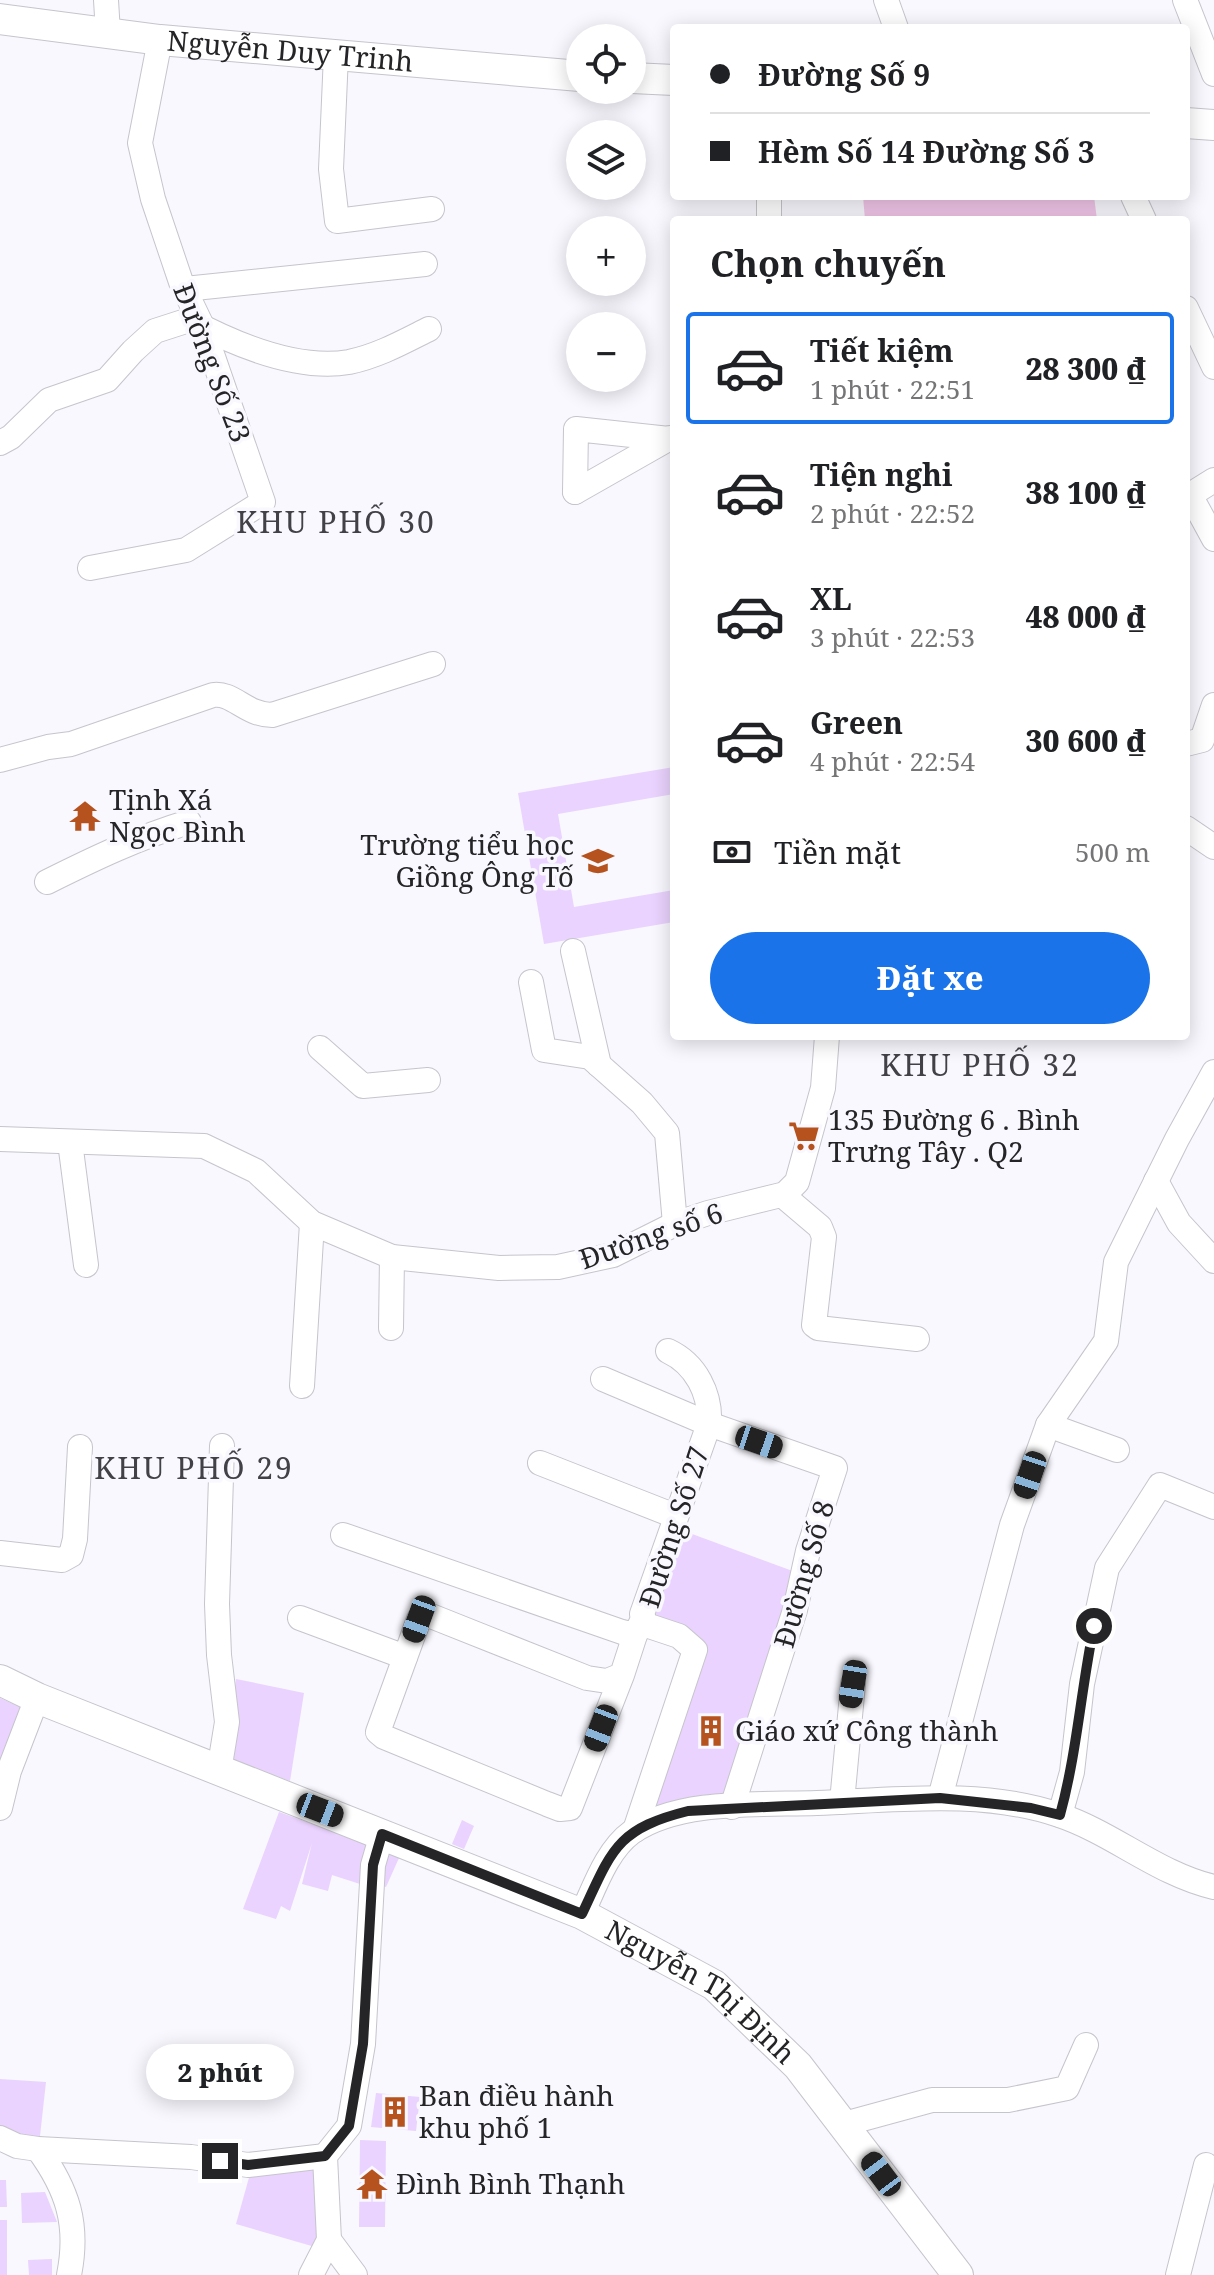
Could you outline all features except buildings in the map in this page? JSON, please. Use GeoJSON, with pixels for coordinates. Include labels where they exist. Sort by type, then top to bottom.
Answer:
{"type":"FeatureCollection","features":[{"type":"Feature","properties":{"kind":"main road","name":"Nguyễn Duy Trinh"},"geometry":{"type":"LineString","coordinates":[[0,19],[160,40],[566,75]]}},
{"type":"Feature","properties":{"kind":"main road"},"geometry":{"type":"LineString","coordinates":[[646,79],[670,80]]}},
{"type":"Feature","properties":{"kind":"main road"},"geometry":{"type":"LineString","coordinates":[[1190,123],[1214,125]]}},
{"type":"Feature","properties":{"kind":"main road","name":"Nguyễn Thị Định"},"geometry":{"type":"LineString","coordinates":[[0,1680],[37,1698],[582,1914],[714,1985],[798,2066],[958,2275]]}},
{"type":"Feature","properties":{"kind":"street"},"geometry":{"type":"LineString","coordinates":[[106,0],[108,33]]}},
{"type":"Feature","properties":{"kind":"street"},"geometry":{"type":"LineString","coordinates":[[886,0],[895,24]]}},
{"type":"Feature","properties":{"kind":"street"},"geometry":{"type":"LineString","coordinates":[[1185,0],[1214,74]]}},
{"type":"Feature","properties":{"kind":"street","name":"Đường Số 23"},"geometry":{"type":"LineString","coordinates":[[90,568],[186,550],[263,502],[203,328],[185,289],[153,199],[140,143],[160,40]]}},
{"type":"Feature","properties":{"kind":"street"},"geometry":{"type":"LineString","coordinates":[[336,55],[331,169],[337,221],[432,209]]}},
{"type":"Feature","properties":{"kind":"street"},"geometry":{"type":"LineString","coordinates":[[185,289],[425,264]]}},
{"type":"Feature","properties":{"kind":"street"},"geometry":{"type":"LineString","coordinates":[[1190,316],[1214,367]]}},
{"type":"Feature","properties":{"kind":"street"},"geometry":{"type":"LineString","coordinates":[[0,443],[11,437],[49,400],[107,380],[155,331],[189,320],[251,348],[302,362],[347,362],[389,350],[429,329]]}},
{"type":"Feature","properties":{"kind":"street"},"geometry":{"type":"LineString","coordinates":[[1214,480],[1190,495],[1214,539]]}},
{"type":"Feature","properties":{"kind":"street"},"geometry":{"type":"LineString","coordinates":[[0,760],[71,744],[213,695],[226,696],[254,714],[272,715],[433,664]]}},
{"type":"Feature","properties":{"kind":"street"},"geometry":{"type":"LineString","coordinates":[[1190,743],[1202,740],[1214,705]]}},
{"type":"Feature","properties":{"kind":"street"},"geometry":{"type":"LineString","coordinates":[[47,882],[104,853],[189,822]]}},
{"type":"Feature","properties":{"kind":"street"},"geometry":{"type":"LineString","coordinates":[[1190,831],[1214,847]]}},
{"type":"Feature","properties":{"kind":"street"},"geometry":{"type":"LineString","coordinates":[[573,951],[599,1065]]}},
{"type":"Feature","properties":{"kind":"street"},"geometry":{"type":"LineString","coordinates":[[531,982],[544,1050],[590,1057],[642,1103],[667,1133],[675,1224]]}},
{"type":"Feature","properties":{"kind":"street"},"geometry":{"type":"LineString","coordinates":[[827,1040],[823,1088],[797,1182],[785,1194],[823,1233],[814,1325],[818,1328],[917,1339]]}},
{"type":"Feature","properties":{"kind":"street"},"geometry":{"type":"LineString","coordinates":[[320,1048],[363,1086],[428,1080]]}},
{"type":"Feature","properties":{"kind":"street"},"geometry":{"type":"LineString","coordinates":[[940,1798],[1012,1525],[1048,1425],[1106,1341],[1116,1262],[1212,1079]]}},
{"type":"Feature","properties":{"kind":"street","name":"Đường số 6"},"geometry":{"type":"LineString","coordinates":[[0,1139],[204,1146],[256,1171],[312,1223],[392,1257],[499,1268],[558,1267],[613,1255],[675,1224],[785,1194]]}},
{"type":"Feature","properties":{"kind":"street"},"geometry":{"type":"LineString","coordinates":[[70,1142],[86,1265]]}},
{"type":"Feature","properties":{"kind":"street"},"geometry":{"type":"LineString","coordinates":[[1156,1181],[1179,1223],[1214,1261]]}},
{"type":"Feature","properties":{"kind":"street"},"geometry":{"type":"LineString","coordinates":[[302,1386],[312,1223]]}},
{"type":"Feature","properties":{"kind":"street"},"geometry":{"type":"LineString","coordinates":[[391,1328],[392,1257]]}},
{"type":"Feature","properties":{"kind":"street"},"geometry":{"type":"LineString","coordinates":[[603,1379],[709,1424],[710,1411],[699,1379],[688,1362],[668,1351]]}},
{"type":"Feature","properties":{"kind":"street","name":"Đường Số 27"},"geometry":{"type":"LineString","coordinates":[[635,1830],[695,1650],[679,1636],[646,1625],[639,1627],[709,1424]]}},
{"type":"Feature","properties":{"kind":"street","name":"Đường Số 8"},"geometry":{"type":"LineString","coordinates":[[709,1424],[835,1468],[808,1551],[795,1610],[732,1807]]}},
{"type":"Feature","properties":{"kind":"street"},"geometry":{"type":"LineString","coordinates":[[1048,1425],[1117,1450]]}},
{"type":"Feature","properties":{"kind":"street"},"geometry":{"type":"LineString","coordinates":[[219,1771],[227,1722],[217,1604],[222,1446]]}},
{"type":"Feature","properties":{"kind":"street"},"geometry":{"type":"LineString","coordinates":[[0,1553],[62,1560],[71,1555],[75,1539],[80,1447]]}},
{"type":"Feature","properties":{"kind":"street"},"geometry":{"type":"LineString","coordinates":[[540,1463],[675,1516]]}},
{"type":"Feature","properties":{"kind":"street"},"geometry":{"type":"LineString","coordinates":[[1060,1815],[1072,1772],[1082,1684],[1107,1568],[1160,1485],[1214,1507]]}},
{"type":"Feature","properties":{"kind":"street"},"geometry":{"type":"LineString","coordinates":[[343,1535],[572,1616],[639,1627],[622,1675],[570,1808],[560,1809],[384,1737],[378,1732],[419,1619],[426,1614],[587,1678],[607,1681],[622,1675]]}},
{"type":"Feature","properties":{"kind":"street"},"geometry":{"type":"LineString","coordinates":[[300,1618],[405,1657]]}},
{"type":"Feature","properties":{"kind":"street"},"geometry":{"type":"LineString","coordinates":[[842,1802],[853,1684]]}},
{"type":"Feature","properties":{"kind":"street"},"geometry":{"type":"LineString","coordinates":[[0,1808],[9,1771],[37,1698]]}},
{"type":"Feature","properties":{"kind":"street"},"geometry":{"type":"LineString","coordinates":[[582,1914],[602,1871],[621,1841],[656,1819],[688,1811],[842,1802],[940,1798],[1031,1808],[1060,1815],[1158,1865],[1214,1887]]}},
{"type":"Feature","properties":{"kind":"street"},"geometry":{"type":"LineString","coordinates":[[311,2275],[329,2240],[325,2156],[349,2126],[363,2044],[373,1865],[382,1834]]}},
{"type":"Feature","properties":{"kind":"street"},"geometry":{"type":"LineString","coordinates":[[844,2124],[932,2100],[1008,2100],[1067,2088],[1086,2045]]}},
{"type":"Feature","properties":{"kind":"street"},"geometry":{"type":"LineString","coordinates":[[0,2138],[17,2146],[38,2149],[191,2157],[248,2165],[325,2156]]}},
{"type":"Feature","properties":{"kind":"street"},"geometry":{"type":"LineString","coordinates":[[38,2149],[58,2176],[71,2218],[74,2249],[69,2275]]}},
{"type":"Feature","properties":{"kind":"street"},"geometry":{"type":"LineString","coordinates":[[1178,2275],[1206,2165]]}},
{"type":"Feature","properties":{"kind":"street"},"geometry":{"type":"LineString","coordinates":[[329,2240],[355,2275]]}},
{"type":"Feature","properties":{"kind":"shaded area"},"geometry":{"type":"Polygon","coordinates":[[[863,200],[1094,200],[1096,216],[865,216],[863,200]]]}},
{"type":"Feature","properties":{"kind":"place","name":"Tịnh Xá Ngọc Bình"},"geometry":{"type":"Point","coordinates":[85,816]}},
{"type":"Feature","properties":{"kind":"place","name":"Trường tiểu học Giồng Ông Tố"},"geometry":{"type":"Point","coordinates":[598,861]}},
{"type":"Feature","properties":{"kind":"place","name":"135 Đường 6 . Bình Trưng Tây . Q2"},"geometry":{"type":"Point","coordinates":[804,1136]}},
{"type":"Feature","properties":{"kind":"place","name":"Giáo xứ Công thành"},"geometry":{"type":"Point","coordinates":[711,1731]}},
{"type":"Feature","properties":{"kind":"place","name":"Ban điều hành khu phố 1"},"geometry":{"type":"Point","coordinates":[395,2112]}},
{"type":"Feature","properties":{"kind":"place","name":"Đình Bình Thạnh"},"geometry":{"type":"Point","coordinates":[372,2184]}},
{"type":"Feature","properties":{"kind":"district","name":"KHU PHỐ 30"},"geometry":{"type":"Point","coordinates":[336,523]}},
{"type":"Feature","properties":{"kind":"district","name":"KHU PHỐ 32"},"geometry":{"type":"Point","coordinates":[980,1066]}},
{"type":"Feature","properties":{"kind":"district","name":"KHU PHỐ 29"},"geometry":{"type":"Point","coordinates":[194,1469]}},
{"type":"Feature","properties":{"kind":"route"},"geometry":{"type":"LineString","coordinates":[[220,2161],[248,2165],[325,2156],[349,2126],[363,2044],[369,1900],[373,1865],[382,1834],[582,1914],[602,1871],[621,1841],[656,1819],[688,1811],[940,1798],[1031,1808],[1060,1815],[1072,1772],[1082,1684],[1094,1626]]}}]}
